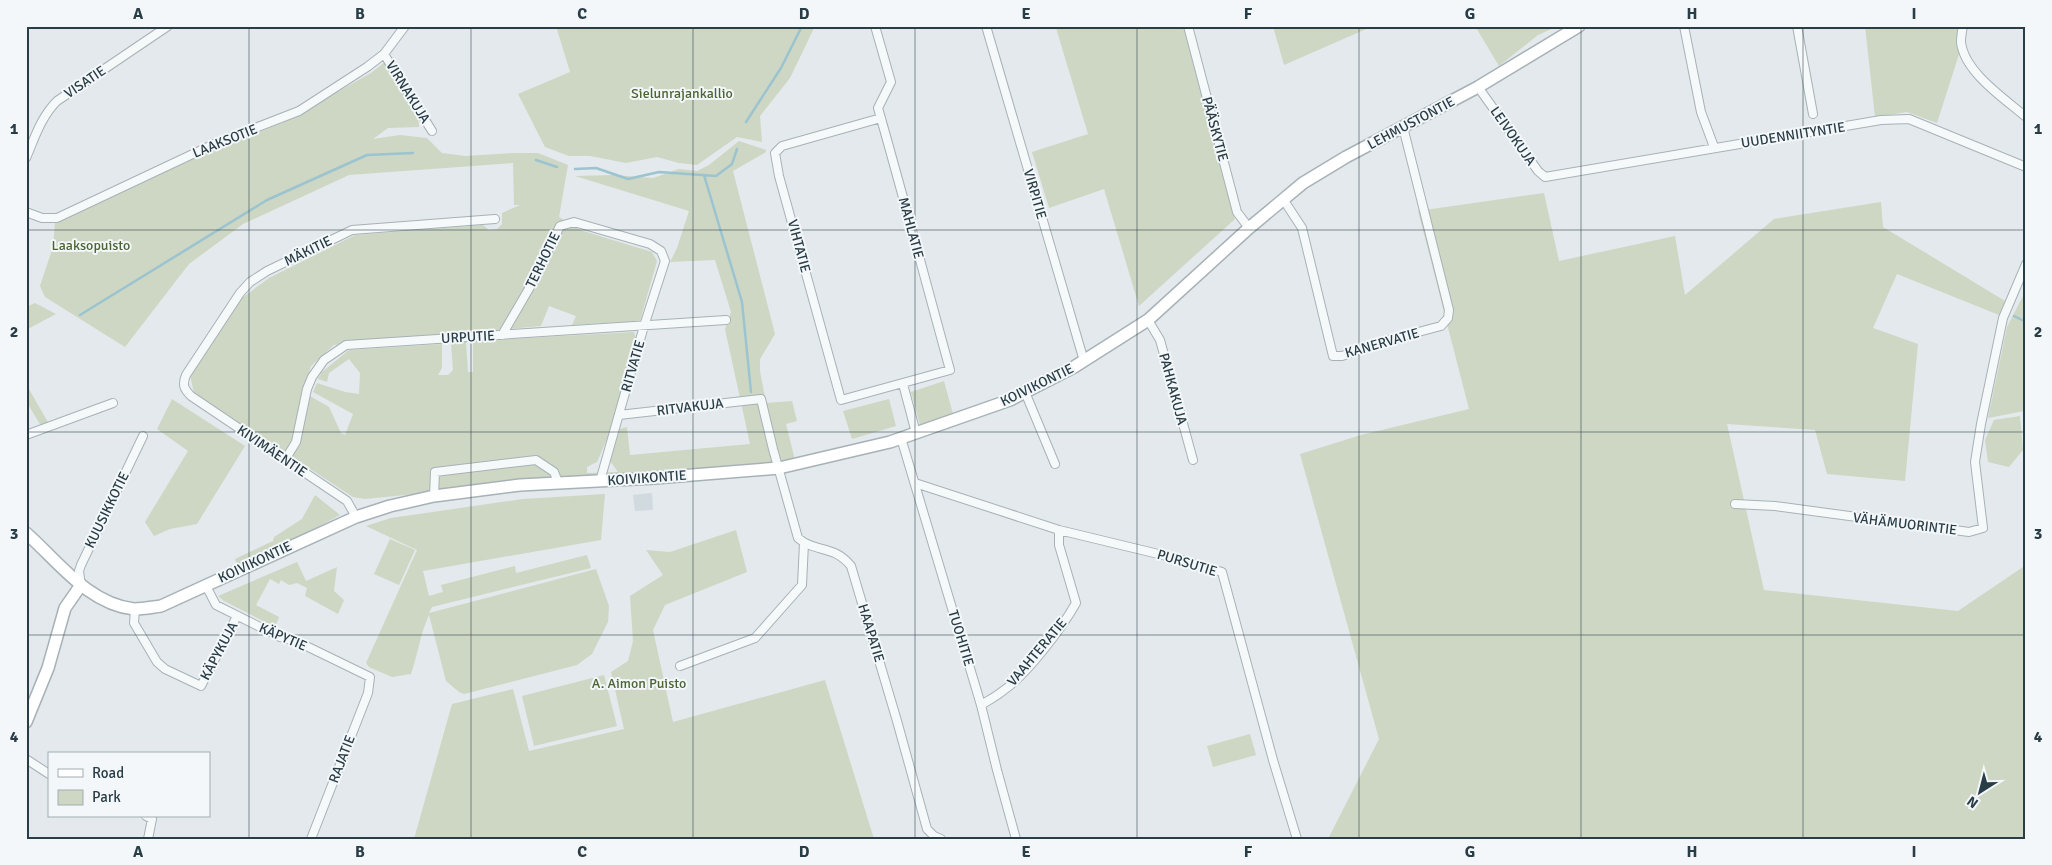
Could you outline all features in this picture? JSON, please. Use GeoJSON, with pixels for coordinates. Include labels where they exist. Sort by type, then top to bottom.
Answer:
{"type":"FeatureCollection","features":[{"type":"Feature","properties":{"kind":"main road","name":"LEHMUSTONTIE"},"geometry":{"type":"LineString","coordinates":[[1250,228],[1303,183],[1346,157],[1478,87],[1579,26]]}},
{"type":"Feature","properties":{"kind":"main road","name":"KOIVIKONTIE"},"geometry":{"type":"LineString","coordinates":[[26,533],[81,585],[98,597],[113,604],[135,609],[161,606],[356,516],[434,496],[558,482],[600,481],[779,468],[901,438],[964,418],[1010,400],[1084,361],[1148,320],[1250,228]]}},
{"type":"Feature","properties":{"kind":"main road"},"geometry":{"type":"LineString","coordinates":[[26,722],[48,668],[65,608],[81,585]]}},
{"type":"Feature","properties":{"kind":"street","name":"VISATIE"},"geometry":{"type":"LineString","coordinates":[[26,158],[42,119],[57,101],[168,26]]}},
{"type":"Feature","properties":{"kind":"street","name":"LAAKSOTIE"},"geometry":{"type":"LineString","coordinates":[[26,212],[42,218],[57,218],[214,144],[299,111],[350,79],[384,54],[405,26]]}},
{"type":"Feature","properties":{"kind":"street","name":"MAHLATIE"},"geometry":{"type":"LineString","coordinates":[[875,26],[891,82],[878,108],[951,374],[889,387]]}},
{"type":"Feature","properties":{"kind":"street","name":"VIRPITIE"},"geometry":{"type":"LineString","coordinates":[[986,26],[1084,361]]}},
{"type":"Feature","properties":{"kind":"street","name":"PÄÄSKYTIE"},"geometry":{"type":"LineString","coordinates":[[1188,26],[1236,212],[1250,228]]}},
{"type":"Feature","properties":{"kind":"street"},"geometry":{"type":"LineString","coordinates":[[1684,26],[1701,112],[1714,148]]}},
{"type":"Feature","properties":{"kind":"street"},"geometry":{"type":"LineString","coordinates":[[1798,26],[1813,114]]}},
{"type":"Feature","properties":{"kind":"street"},"geometry":{"type":"LineString","coordinates":[[1963,26],[1961,43],[1968,61],[1984,82],[2026,117]]}},
{"type":"Feature","properties":{"kind":"street","name":"VIRNAKUJA"},"geometry":{"type":"LineString","coordinates":[[384,54],[432,131]]}},
{"type":"Feature","properties":{"kind":"street","name":"LEIVOKUJA"},"geometry":{"type":"LineString","coordinates":[[1478,87],[1538,171],[1546,177],[1552,176]]}},
{"type":"Feature","properties":{"kind":"street","name":"VIHTATIE"},"geometry":{"type":"LineString","coordinates":[[881,118],[782,146],[776,150],[775,157],[841,400],[889,387]]}},
{"type":"Feature","properties":{"kind":"street","name":"UUDENNIITYNTIE"},"geometry":{"type":"LineString","coordinates":[[1552,176],[1881,120],[1908,120],[2026,167]]}},
{"type":"Feature","properties":{"kind":"street","name":"KANERVATIE"},"geometry":{"type":"LineString","coordinates":[[1283,199],[1302,228],[1333,356],[1342,356],[1388,340],[1441,326],[1448,318],[1449,310],[1403,127]]}},
{"type":"Feature","properties":{"kind":"street","name":"MÄKITIE"},"geometry":{"type":"LineString","coordinates":[[184,388],[183,381],[186,375],[240,293],[250,282],[267,271],[352,230],[494,219]]}},
{"type":"Feature","properties":{"kind":"street","name":"TERHOTIE"},"geometry":{"type":"LineString","coordinates":[[502,335],[530,287],[560,226],[574,222],[650,244],[661,251]]}},
{"type":"Feature","properties":{"kind":"street","name":"RITVATIE"},"geometry":{"type":"LineString","coordinates":[[600,481],[644,326],[665,261],[661,251]]}},
{"type":"Feature","properties":{"kind":"street","name":"VÄHÄMUORINTIE"},"geometry":{"type":"LineString","coordinates":[[1735,504],[1775,506],[1969,532],[1983,528],[1975,462],[2003,318],[2026,264]]}},
{"type":"Feature","properties":{"kind":"street","name":"URPUTIE"},"geometry":{"type":"LineString","coordinates":[[285,460],[296,442],[307,390],[312,376],[324,360],[346,345],[726,320]]}},
{"type":"Feature","properties":{"kind":"street","name":"PAHKAKUJA"},"geometry":{"type":"LineString","coordinates":[[1148,320],[1160,340],[1193,460]]}},
{"type":"Feature","properties":{"kind":"street"},"geometry":{"type":"LineString","coordinates":[[902,384],[916,433]]}},
{"type":"Feature","properties":{"kind":"street","name":"KIVIMÄENTIE"},"geometry":{"type":"LineString","coordinates":[[184,388],[191,396],[347,501],[356,516]]}},
{"type":"Feature","properties":{"kind":"street"},"geometry":{"type":"LineString","coordinates":[[1025,392],[1055,464]]}},
{"type":"Feature","properties":{"kind":"street","name":"RITVAKUJA"},"geometry":{"type":"LineString","coordinates":[[619,415],[761,398],[779,468]]}},
{"type":"Feature","properties":{"kind":"street"},"geometry":{"type":"LineString","coordinates":[[26,435],[113,402]]}},
{"type":"Feature","properties":{"kind":"street","name":"KUUSIKKOTIE"},"geometry":{"type":"LineString","coordinates":[[81,585],[79,571],[81,565],[143,436]]}},
{"type":"Feature","properties":{"kind":"street","name":"TUOHITIE"},"geometry":{"type":"LineString","coordinates":[[901,438],[916,482],[981,705],[1016,839]]}},
{"type":"Feature","properties":{"kind":"street"},"geometry":{"type":"LineString","coordinates":[[434,496],[435,472],[536,460],[554,472],[558,482]]}},
{"type":"Feature","properties":{"kind":"street"},"geometry":{"type":"LineString","coordinates":[[680,666],[755,638],[802,585],[804,542],[795,532],[779,468]]}},
{"type":"Feature","properties":{"kind":"street","name":"PURSUTIE"},"geometry":{"type":"LineString","coordinates":[[916,482],[986,508],[1059,530],[1179,558],[1222,572],[1273,760],[1297,839]]}},
{"type":"Feature","properties":{"kind":"street","name":"VAAHTERATIE"},"geometry":{"type":"LineString","coordinates":[[981,705],[1006,690],[1023,673],[1060,627],[1076,603],[1063,564],[1059,545],[1059,530]]}},
{"type":"Feature","properties":{"kind":"street","name":"HAAPATIE"},"geometry":{"type":"LineString","coordinates":[[804,542],[837,553],[851,566],[897,721],[926,829],[940,839]]}},
{"type":"Feature","properties":{"kind":"street","name":"KÄPYTIE"},"geometry":{"type":"LineString","coordinates":[[206,586],[216,605],[280,637],[296,641],[370,678]]}},
{"type":"Feature","properties":{"kind":"street","name":"KÄPYKUJA"},"geometry":{"type":"LineString","coordinates":[[135,609],[134,623],[157,662],[165,669],[201,686],[237,616]]}},
{"type":"Feature","properties":{"kind":"street","name":"RAJATIE"},"geometry":{"type":"LineString","coordinates":[[311,839],[368,693],[370,678]]}},
{"type":"Feature","properties":{"kind":"street"},"geometry":{"type":"LineString","coordinates":[[26,759],[48,773]]}},
{"type":"Feature","properties":{"kind":"street"},"geometry":{"type":"LineString","coordinates":[[148,839],[152,819],[150,818]]}},
{"type":"Feature","properties":{"kind":"shaded area"},"geometry":{"type":"Polygon","coordinates":[[[652,493],[653,510],[635,511],[633,495],[652,493]]]}},
{"type":"Feature","properties":{"kind":"green space","name":"Sielunrajankallio"},"geometry":{"type":"Polygon","coordinates":[[[556,26],[815,26],[790,78],[760,116],[762,142],[737,137],[697,165],[679,163],[657,157],[626,163],[590,156],[569,156],[545,147],[518,94],[570,72],[556,26]]]}},
{"type":"Feature","properties":{"kind":"green space"},"geometry":{"type":"Polygon","coordinates":[[[1058,26],[1184,26],[1235,219],[1139,306],[1104,189],[1049,208],[1032,152],[1088,134],[1056,28],[1058,26]]]}},
{"type":"Feature","properties":{"kind":"green space"},"geometry":{"type":"Polygon","coordinates":[[[1273,26],[1373,26],[1284,65],[1273,26]]]}},
{"type":"Feature","properties":{"kind":"green space"},"geometry":{"type":"Polygon","coordinates":[[[1475,26],[1558,26],[1538,35],[1499,66],[1475,26]]]}},
{"type":"Feature","properties":{"kind":"green space"},"geometry":{"type":"Polygon","coordinates":[[[1865,26],[1961,26],[1961,48],[1937,123],[1907,112],[1875,117],[1865,26]]]}},
{"type":"Feature","properties":{"kind":"green space","name":"Laaksopuisto"},"geometry":{"type":"Polygon","coordinates":[[[385,62],[418,113],[419,127],[388,128],[373,139],[400,135],[427,138],[442,153],[465,156],[538,153],[568,165],[559,217],[580,230],[652,252],[657,261],[640,321],[572,325],[576,316],[549,306],[541,326],[334,345],[311,366],[303,392],[329,407],[341,433],[345,435],[353,414],[313,392],[317,383],[345,392],[359,394],[360,373],[349,359],[329,373],[327,382],[318,379],[322,372],[349,350],[442,344],[442,368],[438,375],[448,375],[453,370],[451,343],[466,342],[468,372],[473,372],[473,341],[634,332],[636,339],[610,432],[597,462],[587,467],[587,473],[618,472],[610,461],[620,429],[627,427],[630,455],[750,444],[725,329],[731,312],[715,260],[670,262],[677,248],[689,211],[575,176],[614,175],[653,178],[679,169],[697,171],[709,165],[739,141],[766,150],[766,152],[733,171],[775,334],[760,359],[760,371],[766,403],[792,401],[797,421],[786,424],[795,460],[782,465],[588,477],[365,499],[353,497],[194,393],[190,375],[242,298],[269,278],[355,235],[483,225],[489,230],[497,229],[502,224],[502,213],[520,205],[514,205],[513,163],[349,175],[243,224],[189,264],[125,347],[45,297],[40,286],[53,247],[55,223],[217,148],[284,122],[371,73],[385,62]]]}},
{"type":"Feature","properties":{"kind":"green space"},"geometry":{"type":"Polygon","coordinates":[[[1544,193],[1559,261],[1675,236],[1685,295],[1774,219],[1881,202],[1883,227],[2005,301],[1999,315],[1897,274],[1873,328],[1918,344],[1905,481],[1827,474],[1815,430],[1727,424],[1764,590],[1958,611],[2026,565],[2026,839],[1328,839],[1379,739],[1300,454],[1361,435],[1469,409],[1418,211],[1544,193]]]}},
{"type":"Feature","properties":{"kind":"green space"},"geometry":{"type":"Polygon","coordinates":[[[2026,290],[2026,413],[2024,411],[1988,418],[2007,327],[2026,290]]]}},
{"type":"Feature","properties":{"kind":"green space"},"geometry":{"type":"Polygon","coordinates":[[[35,303],[56,314],[26,330],[26,307],[35,303]]]}},
{"type":"Feature","properties":{"kind":"green space"},"geometry":{"type":"Polygon","coordinates":[[[944,381],[953,414],[920,425],[911,392],[944,381]]]}},
{"type":"Feature","properties":{"kind":"green space"},"geometry":{"type":"Polygon","coordinates":[[[26,384],[49,424],[41,426],[26,401],[26,384]]]}},
{"type":"Feature","properties":{"kind":"green space"},"geometry":{"type":"Polygon","coordinates":[[[172,399],[245,446],[197,524],[170,529],[154,536],[145,522],[188,451],[157,429],[172,399]]]}},
{"type":"Feature","properties":{"kind":"green space"},"geometry":{"type":"Polygon","coordinates":[[[889,399],[896,426],[852,439],[843,411],[889,399]]]}},
{"type":"Feature","properties":{"kind":"green space"},"geometry":{"type":"Polygon","coordinates":[[[2020,416],[2023,450],[2009,467],[1988,462],[1985,440],[1994,420],[2020,416]]]}},
{"type":"Feature","properties":{"kind":"green space"},"geometry":{"type":"Polygon","coordinates":[[[605,494],[601,540],[423,571],[429,596],[443,592],[441,585],[515,566],[516,573],[587,555],[591,568],[432,607],[429,613],[596,569],[609,606],[608,622],[592,654],[577,665],[464,694],[446,681],[429,615],[423,629],[411,674],[392,677],[369,667],[366,663],[417,550],[366,526],[391,518],[523,499],[605,494]]]}},
{"type":"Feature","properties":{"kind":"green space"},"geometry":{"type":"Polygon","coordinates":[[[315,495],[340,515],[237,565],[235,559],[273,541],[274,537],[302,519],[315,495]]]}},
{"type":"Feature","properties":{"kind":"green space","name":"A. Aimon Puisto"},"geometry":{"type":"Polygon","coordinates":[[[736,530],[747,572],[665,605],[653,630],[673,722],[825,680],[874,839],[414,839],[452,704],[513,689],[529,751],[624,729],[611,672],[628,661],[633,641],[630,596],[663,575],[646,550],[670,552],[736,530]]]}},
{"type":"Feature","properties":{"kind":"green space"},"geometry":{"type":"Polygon","coordinates":[[[390,539],[415,550],[399,585],[374,574],[390,539]]]}},
{"type":"Feature","properties":{"kind":"green space"},"geometry":{"type":"Polygon","coordinates":[[[297,562],[306,581],[337,567],[334,591],[344,600],[338,614],[305,596],[307,588],[297,583],[289,585],[281,580],[279,584],[270,579],[256,605],[279,617],[275,627],[224,601],[218,596],[297,562]]]}},
{"type":"Feature","properties":{"kind":"green space"},"geometry":{"type":"Polygon","coordinates":[[[604,675],[617,726],[534,746],[522,696],[604,675]]]}},
{"type":"Feature","properties":{"kind":"green space"},"geometry":{"type":"Polygon","coordinates":[[[1250,734],[1256,755],[1213,767],[1207,746],[1250,734]]]}},
{"type":"Feature","properties":{"kind":"waterway"},"geometry":{"type":"LineString","coordinates":[[746,122],[781,68],[802,26]]}},
{"type":"Feature","properties":{"kind":"waterway"},"geometry":{"type":"LineString","coordinates":[[575,169],[596,168],[628,179],[659,172],[716,176],[732,164],[737,149]]}},
{"type":"Feature","properties":{"kind":"waterway"},"geometry":{"type":"LineString","coordinates":[[80,315],[267,200],[367,155],[413,153]]}},
{"type":"Feature","properties":{"kind":"waterway"},"geometry":{"type":"LineString","coordinates":[[536,160],[557,167]]}},
{"type":"Feature","properties":{"kind":"waterway"},"geometry":{"type":"LineString","coordinates":[[704,175],[742,302],[751,392]]}},
{"type":"Feature","properties":{"kind":"waterway"},"geometry":{"type":"LineString","coordinates":[[2014,316],[2026,322]]}}]}
